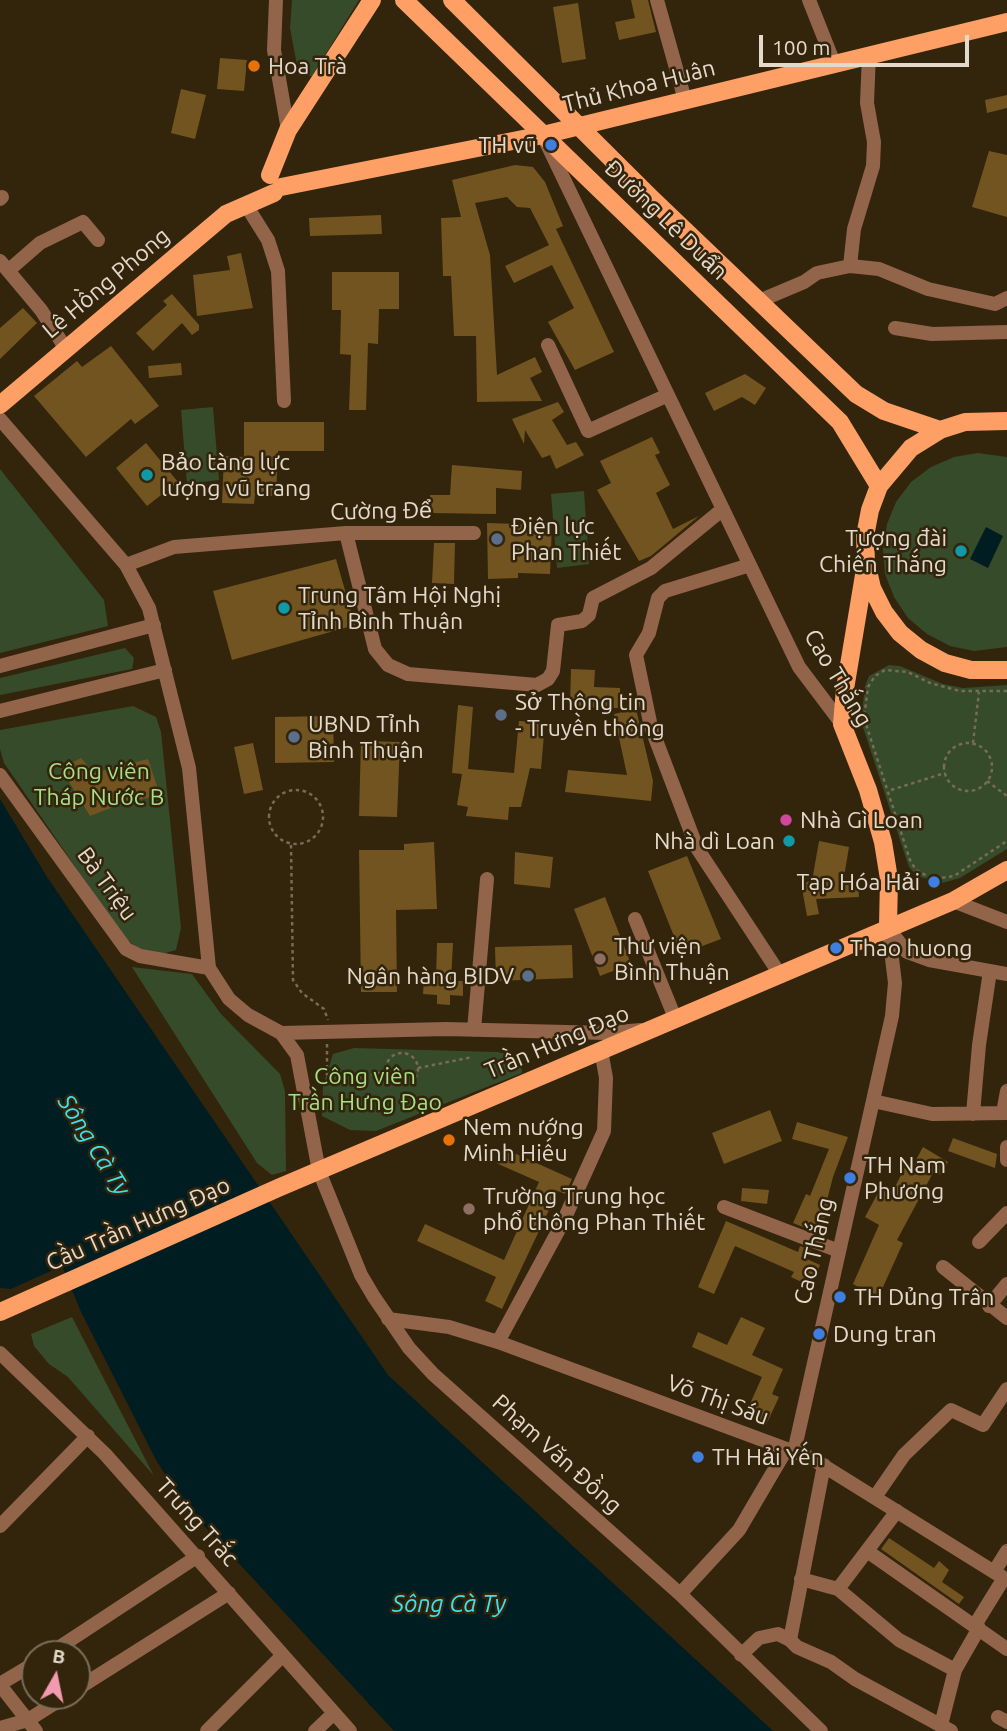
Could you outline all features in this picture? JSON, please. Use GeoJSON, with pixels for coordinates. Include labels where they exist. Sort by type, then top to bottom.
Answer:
{"type":"FeatureCollection","features":[{"type":"Feature","properties":{"kind":"main road","name":"Lê Hồng Phong"},"geometry":{"type":"LineString","coordinates":[[0,405],[226,214],[246,205],[272,185],[288,130],[372,0]]}},
{"type":"Feature","properties":{"kind":"main road","name":"Đường Lê Duẩn"},"geometry":{"type":"LineString","coordinates":[[404,0],[840,422],[858,447],[879,486]]}},
{"type":"Feature","properties":{"kind":"main road","name":"Đường Lê Duẩn"},"geometry":{"type":"LineString","coordinates":[[453,0],[856,394],[884,411],[940,430]]}},
{"type":"Feature","properties":{"kind":"main road","name":"Thủ Khoa Huân"},"geometry":{"type":"LineString","coordinates":[[272,185],[543,135],[1007,22]]}},
{"type":"Feature","properties":{"kind":"main road"},"geometry":{"type":"LineString","coordinates":[[842,724],[845,688],[866,562],[867,523],[879,486],[911,447],[940,430],[965,422],[1007,421]]}},
{"type":"Feature","properties":{"kind":"main road"},"geometry":{"type":"LineString","coordinates":[[866,562],[872,588],[884,612],[900,633],[921,650],[945,663],[971,670],[1007,670]]}},
{"type":"Feature","properties":{"kind":"main road","name":"Cao Thắng"},"geometry":{"type":"LineString","coordinates":[[842,724],[868,790],[883,842],[889,879],[888,926]]}},
{"type":"Feature","properties":{"kind":"main road","name":"Trần Hưng Đạo"},"geometry":{"type":"LineString","coordinates":[[278,1188],[888,926],[953,901],[1007,870]]}},
{"type":"Feature","properties":{"kind":"main road","name":"Cầu Trần Hưng Đạo"},"geometry":{"type":"LineString","coordinates":[[0,1312],[278,1188]]}},
{"type":"Feature","properties":{"kind":"street"},"geometry":{"type":"LineString","coordinates":[[276,0],[274,50],[288,130]]}},
{"type":"Feature","properties":{"kind":"street"},"geometry":{"type":"LineString","coordinates":[[657,0],[685,100]]}},
{"type":"Feature","properties":{"kind":"street"},"geometry":{"type":"LineString","coordinates":[[809,0],[834,62]]}},
{"type":"Feature","properties":{"kind":"street"},"geometry":{"type":"LineString","coordinates":[[850,266],[854,229],[873,166],[874,142],[867,103],[869,54]]}},
{"type":"Feature","properties":{"kind":"street","name":"Cao Thắng"},"geometry":{"type":"LineString","coordinates":[[543,135],[799,667],[842,724]]}},
{"type":"Feature","properties":{"kind":"street"},"geometry":{"type":"LineString","coordinates":[[246,205],[268,240],[278,271],[284,401]]}},
{"type":"Feature","properties":{"kind":"street"},"geometry":{"type":"LineString","coordinates":[[66,349],[41,310],[5,265],[40,243],[83,222],[98,240]]}},
{"type":"Feature","properties":{"kind":"street"},"geometry":{"type":"LineString","coordinates":[[759,301],[817,273],[850,266],[879,269],[928,289],[995,304],[1007,298]]}},
{"type":"Feature","properties":{"kind":"street"},"geometry":{"type":"LineString","coordinates":[[895,328],[932,334],[1007,332]]}},
{"type":"Feature","properties":{"kind":"street"},"geometry":{"type":"LineString","coordinates":[[548,345],[588,431],[668,395]]}},
{"type":"Feature","properties":{"kind":"street"},"geometry":{"type":"LineString","coordinates":[[0,419],[126,565],[149,608],[190,768],[209,968],[229,999],[248,1015],[281,1033],[474,1030],[606,1033],[650,1029]]}},
{"type":"Feature","properties":{"kind":"street"},"geometry":{"type":"LineString","coordinates":[[345,533],[375,649],[388,665],[408,674],[537,685],[548,680],[553,671],[558,625],[582,621],[589,615],[593,598],[651,568],[723,509]]}},
{"type":"Feature","properties":{"kind":"street","name":"Cường Để"},"geometry":{"type":"LineString","coordinates":[[126,565],[174,547],[345,533],[474,533]]}},
{"type":"Feature","properties":{"kind":"street"},"geometry":{"type":"LineString","coordinates":[[750,565],[665,591],[658,598],[649,633],[636,656],[651,727],[697,848],[779,973]]}},
{"type":"Feature","properties":{"kind":"street"},"geometry":{"type":"LineString","coordinates":[[0,666],[154,625]]}},
{"type":"Feature","properties":{"kind":"street"},"geometry":{"type":"LineString","coordinates":[[0,711],[165,670]]}},
{"type":"Feature","properties":{"kind":"street","name":"Bà Triệu"},"geometry":{"type":"LineString","coordinates":[[0,775],[126,949],[140,956],[209,968]]}},
{"type":"Feature","properties":{"kind":"street"},"geometry":{"type":"LineString","coordinates":[[474,1030],[487,879]]}},
{"type":"Feature","properties":{"kind":"street"},"geometry":{"type":"LineString","coordinates":[[953,901],[1007,922]]}},
{"type":"Feature","properties":{"kind":"street"},"geometry":{"type":"LineString","coordinates":[[635,919],[675,1018]]}},
{"type":"Feature","properties":{"kind":"street"},"geometry":{"type":"LineString","coordinates":[[888,926],[907,952],[929,960],[1007,974]]}},
{"type":"Feature","properties":{"kind":"street","name":"Cao Thắng"},"geometry":{"type":"LineString","coordinates":[[680,1594],[739,1530],[790,1451],[892,1016],[895,983],[888,926]]}},
{"type":"Feature","properties":{"kind":"street"},"geometry":{"type":"LineString","coordinates":[[973,1114],[979,1045],[990,971]]}},
{"type":"Feature","properties":{"kind":"street","name":"Phạm Văn Đồng"},"geometry":{"type":"LineString","coordinates":[[281,1033],[297,1055],[319,1171],[361,1275],[388,1319],[433,1374],[680,1594],[821,1731]]}},
{"type":"Feature","properties":{"kind":"street"},"geometry":{"type":"LineString","coordinates":[[498,1342],[563,1222],[604,1131],[606,1078],[601,1050]]}},
{"type":"Feature","properties":{"kind":"street"},"geometry":{"type":"LineString","coordinates":[[873,1101],[932,1114],[1005,1113],[1007,1091]]}},
{"type":"Feature","properties":{"kind":"street"},"geometry":{"type":"LineString","coordinates":[[1007,1147],[1007,1160]]}},
{"type":"Feature","properties":{"kind":"street"},"geometry":{"type":"LineString","coordinates":[[724,1207],[839,1251]]}},
{"type":"Feature","properties":{"kind":"street"},"geometry":{"type":"LineString","coordinates":[[979,1242],[1007,1213]]}},
{"type":"Feature","properties":{"kind":"street"},"geometry":{"type":"LineString","coordinates":[[943,1266],[1007,1318]]}},
{"type":"Feature","properties":{"kind":"street"},"geometry":{"type":"LineString","coordinates":[[989,1306],[1007,1283]]}},
{"type":"Feature","properties":{"kind":"street","name":"Võ Thị Sáu"},"geometry":{"type":"LineString","coordinates":[[388,1319],[449,1327],[498,1342],[824,1465],[1001,1577]]}},
{"type":"Feature","properties":{"kind":"street","name":"Trưng Trắc"},"geometry":{"type":"LineString","coordinates":[[0,1353],[88,1436],[198,1556],[349,1731]]}},
{"type":"Feature","properties":{"kind":"street"},"geometry":{"type":"LineString","coordinates":[[876,1497],[904,1455],[951,1410],[983,1426],[1007,1389]]}},
{"type":"Feature","properties":{"kind":"street"},"geometry":{"type":"LineString","coordinates":[[0,1526],[88,1436]]}},
{"type":"Feature","properties":{"kind":"street"},"geometry":{"type":"LineString","coordinates":[[790,1640],[824,1465]]}},
{"type":"Feature","properties":{"kind":"street"},"geometry":{"type":"LineString","coordinates":[[838,1589],[897,1511]]}},
{"type":"Feature","properties":{"kind":"street"},"geometry":{"type":"LineString","coordinates":[[867,1551],[1007,1649]]}},
{"type":"Feature","properties":{"kind":"street"},"geometry":{"type":"LineString","coordinates":[[741,1654],[759,1639],[778,1634],[946,1728],[955,1670],[1001,1577],[1007,1551]]}},
{"type":"Feature","properties":{"kind":"street"},"geometry":{"type":"LineString","coordinates":[[70,1640],[198,1556]]}},
{"type":"Feature","properties":{"kind":"street"},"geometry":{"type":"LineString","coordinates":[[801,1579],[838,1589],[899,1640],[955,1670]]}},
{"type":"Feature","properties":{"kind":"street"},"geometry":{"type":"LineString","coordinates":[[91,1680],[229,1592]]}},
{"type":"Feature","properties":{"kind":"street"},"geometry":{"type":"LineString","coordinates":[[207,1731],[284,1655]]}},
{"type":"Feature","properties":{"kind":"street"},"geometry":{"type":"LineString","coordinates":[[21,1671],[0,1684],[30,1727]]}},
{"type":"Feature","properties":{"kind":"street"},"geometry":{"type":"LineString","coordinates":[[0,1728],[30,1727],[50,1710]]}},
{"type":"Feature","properties":{"kind":"street"},"geometry":{"type":"LineString","coordinates":[[315,1731],[334,1713]]}},
{"type":"Feature","properties":{"kind":"path"},"geometry":{"type":"LineString","coordinates":[[1007,691],[979,692],[930,683],[898,670],[886,670],[875,676],[867,687],[864,718],[890,790],[910,860],[923,876],[933,879],[954,876],[1007,841]]}},
{"type":"Feature","properties":{"kind":"path"},"geometry":{"type":"LineString","coordinates":[[973,743],[979,692]]}},
{"type":"Feature","properties":{"kind":"path"},"geometry":{"type":"LineString","coordinates":[[973,743],[986,751],[990,758],[991,774],[987,781],[975,790],[960,789],[948,780],[944,765],[950,750],[957,745],[973,743]]}},
{"type":"Feature","properties":{"kind":"path"},"geometry":{"type":"LineString","coordinates":[[890,790],[945,773]]}},
{"type":"Feature","properties":{"kind":"path"},"geometry":{"type":"LineString","coordinates":[[987,781],[1007,796]]}},
{"type":"Feature","properties":{"kind":"path"},"geometry":{"type":"LineString","coordinates":[[290,845],[304,843],[319,832],[324,814],[316,797],[298,789],[280,794],[270,810],[271,829],[290,845],[293,980],[302,993],[327,1013],[327,1083],[386,1072]]}},
{"type":"Feature","properties":{"kind":"path"},"geometry":{"type":"LineString","coordinates":[[400,1054],[412,1057],[418,1068],[414,1080],[404,1085],[392,1082],[386,1072],[389,1060],[400,1054]]}},
{"type":"Feature","properties":{"kind":"path"},"geometry":{"type":"LineString","coordinates":[[418,1068],[474,1057]]}},
{"type":"Feature","properties":{"kind":"green space"},"geometry":{"type":"Polygon","coordinates":[[[292,0],[359,0],[312,76],[299,76],[290,28],[292,0]]]}},
{"type":"Feature","properties":{"kind":"green space"},"geometry":{"type":"Polygon","coordinates":[[[213,407],[219,480],[187,484],[181,410],[213,407]]]}},
{"type":"Feature","properties":{"kind":"green space"},"geometry":{"type":"Polygon","coordinates":[[[978,453],[1007,457],[1007,647],[974,651],[950,646],[927,634],[908,618],[894,597],[885,574],[883,549],[887,524],[896,502],[911,482],[931,467],[954,457],[978,453]]]}},
{"type":"Feature","properties":{"kind":"green space"},"geometry":{"type":"Polygon","coordinates":[[[0,469],[104,600],[108,626],[0,653],[0,469]]]}},
{"type":"Feature","properties":{"kind":"green space"},"geometry":{"type":"Polygon","coordinates":[[[584,491],[589,564],[557,568],[551,494],[584,491]]]}},
{"type":"Feature","properties":{"kind":"green space"},"geometry":{"type":"Polygon","coordinates":[[[125,648],[134,658],[132,669],[0,695],[0,678],[125,648]]]}},
{"type":"Feature","properties":{"kind":"green space"},"geometry":{"type":"Polygon","coordinates":[[[889,665],[900,666],[943,684],[963,688],[1007,685],[1007,849],[960,878],[942,883],[917,876],[909,867],[903,849],[861,721],[865,686],[869,676],[889,665]]]}},
{"type":"Feature","properties":{"kind":"green space","name":"Công viên Tháp Nước B"},"geometry":{"type":"Polygon","coordinates":[[[133,706],[156,717],[161,732],[181,928],[176,950],[148,958],[123,936],[4,763],[0,749],[0,730],[133,706]]]}},
{"type":"Feature","properties":{"kind":"green space","name":"Công viên Trần Hưng Đạo"},"geometry":{"type":"Polygon","coordinates":[[[132,967],[192,974],[221,1014],[280,1074],[285,1091],[286,1171],[272,1175],[257,1163],[132,967]]]}},
{"type":"Feature","properties":{"kind":"green space","name":"Công viên Trần Hưng Đạo"},"geometry":{"type":"Polygon","coordinates":[[[354,1048],[497,1052],[511,1055],[521,1063],[522,1073],[376,1131],[350,1130],[322,1116],[323,1086],[333,1054],[354,1048]]]}},
{"type":"Feature","properties":{"kind":"green space"},"geometry":{"type":"Polygon","coordinates":[[[72,1317],[154,1476],[68,1377],[49,1364],[34,1346],[31,1334],[72,1317]]]}},
{"type":"Feature","properties":{"kind":"water"},"geometry":{"type":"Polygon","coordinates":[[[986,527],[1003,536],[988,568],[970,559],[986,527]]]}},
{"type":"Feature","properties":{"kind":"water","name":"Sông Cà Ty"},"geometry":{"type":"Polygon","coordinates":[[[0,799],[47,877],[388,1375],[773,1731],[394,1731],[183,1503],[156,1460],[81,1312],[62,1266],[11,1289],[0,1288],[0,799]]]}},
{"type":"Feature","properties":{"kind":"building"},"geometry":{"type":"Polygon","coordinates":[[[631,0],[648,0],[656,32],[619,40],[615,22],[635,18],[631,0]]]}},
{"type":"Feature","properties":{"kind":"building"},"geometry":{"type":"Polygon","coordinates":[[[578,3],[586,59],[562,63],[553,7],[578,3]]]}},
{"type":"Feature","properties":{"kind":"building"},"geometry":{"type":"Polygon","coordinates":[[[220,58],[247,60],[244,91],[217,89],[220,58]]]}},
{"type":"Feature","properties":{"kind":"building"},"geometry":{"type":"Polygon","coordinates":[[[181,89],[206,95],[195,139],[171,133],[181,89]]]}},
{"type":"Feature","properties":{"kind":"building"},"geometry":{"type":"Polygon","coordinates":[[[1007,95],[1007,108],[987,113],[985,100],[1007,95]]]}},
{"type":"Feature","properties":{"kind":"building"},"geometry":{"type":"Polygon","coordinates":[[[989,151],[1007,155],[1007,217],[972,207],[989,151]]]}},
{"type":"Feature","properties":{"kind":"building"},"geometry":{"type":"Polygon","coordinates":[[[515,165],[533,167],[545,182],[563,226],[556,229],[614,352],[575,370],[548,322],[574,308],[552,265],[514,283],[505,266],[549,245],[530,208],[517,207],[507,197],[475,203],[490,255],[497,375],[535,357],[542,372],[530,378],[542,401],[477,402],[476,336],[454,336],[451,276],[443,276],[441,218],[461,217],[452,180],[515,165]]]}},
{"type":"Feature","properties":{"kind":"building"},"geometry":{"type":"Polygon","coordinates":[[[381,215],[382,234],[310,236],[309,218],[381,215]]]}},
{"type":"Feature","properties":{"kind":"building"},"geometry":{"type":"Polygon","coordinates":[[[241,253],[253,308],[197,316],[193,275],[230,270],[227,256],[241,253]]]}},
{"type":"Feature","properties":{"kind":"building"},"geometry":{"type":"Polygon","coordinates":[[[332,272],[399,272],[399,309],[379,309],[378,344],[368,343],[366,410],[349,410],[351,355],[340,354],[341,310],[332,310],[332,272]]]}},
{"type":"Feature","properties":{"kind":"building"},"geometry":{"type":"Polygon","coordinates":[[[172,294],[199,325],[199,330],[192,335],[182,323],[153,351],[136,333],[167,305],[163,301],[172,294]]]}},
{"type":"Feature","properties":{"kind":"building"},"geometry":{"type":"Polygon","coordinates":[[[23,308],[37,323],[0,359],[0,328],[23,308]]]}},
{"type":"Feature","properties":{"kind":"building"},"geometry":{"type":"Polygon","coordinates":[[[111,346],[159,406],[135,424],[131,419],[86,457],[34,396],[77,361],[82,367],[111,346]]]}},
{"type":"Feature","properties":{"kind":"building"},"geometry":{"type":"Polygon","coordinates":[[[181,363],[182,375],[149,378],[148,366],[181,363]]]}},
{"type":"Feature","properties":{"kind":"building"},"geometry":{"type":"Polygon","coordinates":[[[745,374],[766,388],[755,405],[742,397],[714,411],[705,393],[745,374]]]}},
{"type":"Feature","properties":{"kind":"building"},"geometry":{"type":"Polygon","coordinates":[[[558,402],[564,412],[552,420],[567,445],[576,442],[584,455],[556,469],[550,455],[542,458],[525,430],[524,444],[512,419],[558,402]]]}},
{"type":"Feature","properties":{"kind":"building"},"geometry":{"type":"Polygon","coordinates":[[[244,422],[324,422],[324,451],[278,451],[276,496],[255,495],[254,504],[222,503],[224,456],[244,457],[244,422]]]}},
{"type":"Feature","properties":{"kind":"building"},"geometry":{"type":"Polygon","coordinates":[[[652,437],[660,453],[655,455],[670,485],[656,493],[673,529],[699,516],[651,556],[639,561],[597,490],[611,483],[600,461],[652,437]]]}},
{"type":"Feature","properties":{"kind":"building","name":"Bảo tàng lực lượng vũ trang"},"geometry":{"type":"Polygon","coordinates":[[[146,443],[178,482],[147,506],[116,468],[146,443]]]}},
{"type":"Feature","properties":{"kind":"building"},"geometry":{"type":"Polygon","coordinates":[[[452,465],[522,471],[521,490],[496,488],[496,514],[430,513],[430,495],[450,495],[452,465]]]}},
{"type":"Feature","properties":{"kind":"building"},"geometry":{"type":"Polygon","coordinates":[[[487,523],[552,525],[550,574],[518,573],[518,578],[488,579],[487,523]]]}},
{"type":"Feature","properties":{"kind":"building"},"geometry":{"type":"Polygon","coordinates":[[[434,543],[455,543],[454,584],[432,583],[434,543]]]}},
{"type":"Feature","properties":{"kind":"building","name":"Trung Tâm Hội Nghị Tỉnh Bình Thuận"},"geometry":{"type":"Polygon","coordinates":[[[336,559],[355,625],[232,660],[213,591],[336,559]]]}},
{"type":"Feature","properties":{"kind":"building"},"geometry":{"type":"Polygon","coordinates":[[[571,669],[595,670],[594,687],[620,688],[620,708],[570,707],[571,669]]]}},
{"type":"Feature","properties":{"kind":"building"},"geometry":{"type":"Polygon","coordinates":[[[458,705],[473,707],[468,769],[514,773],[519,721],[545,723],[541,769],[530,768],[521,807],[509,807],[508,820],[466,816],[468,807],[457,805],[462,774],[452,773],[458,705]]]}},
{"type":"Feature","properties":{"kind":"building"},"geometry":{"type":"Polygon","coordinates":[[[636,709],[653,781],[651,801],[565,792],[568,770],[627,775],[614,714],[636,709]]]}},
{"type":"Feature","properties":{"kind":"building"},"geometry":{"type":"Polygon","coordinates":[[[333,716],[334,762],[275,763],[275,717],[333,716]]]}},
{"type":"Feature","properties":{"kind":"building"},"geometry":{"type":"Polygon","coordinates":[[[361,741],[400,742],[397,817],[359,816],[361,741]]]}},
{"type":"Feature","properties":{"kind":"building"},"geometry":{"type":"Polygon","coordinates":[[[253,743],[263,790],[244,794],[234,747],[253,743]]]}},
{"type":"Feature","properties":{"kind":"building"},"geometry":{"type":"Polygon","coordinates":[[[81,758],[94,773],[148,759],[160,795],[121,804],[90,816],[61,769],[81,758]]]}},
{"type":"Feature","properties":{"kind":"building"},"geometry":{"type":"Polygon","coordinates":[[[819,841],[849,847],[843,883],[858,883],[859,897],[816,899],[819,914],[807,916],[801,883],[812,881],[819,841]]]}},
{"type":"Feature","properties":{"kind":"building"},"geometry":{"type":"Polygon","coordinates":[[[434,842],[437,909],[396,910],[397,992],[361,992],[359,850],[404,850],[404,844],[434,842]]]}},
{"type":"Feature","properties":{"kind":"building"},"geometry":{"type":"Polygon","coordinates":[[[515,852],[553,857],[550,888],[514,884],[515,852]]]}},
{"type":"Feature","properties":{"kind":"building"},"geometry":{"type":"Polygon","coordinates":[[[687,856],[721,939],[681,954],[648,871],[687,856]]]}},
{"type":"Feature","properties":{"kind":"building"},"geometry":{"type":"Polygon","coordinates":[[[605,897],[631,964],[600,976],[574,909],[605,897]]]}},
{"type":"Feature","properties":{"kind":"building"},"geometry":{"type":"Polygon","coordinates":[[[437,943],[453,943],[451,981],[463,981],[463,996],[450,995],[450,1005],[437,1004],[437,995],[423,994],[424,979],[436,980],[437,943]]]}},
{"type":"Feature","properties":{"kind":"building"},"geometry":{"type":"Polygon","coordinates":[[[572,945],[573,978],[496,981],[495,947],[572,945]]]}},
{"type":"Feature","properties":{"kind":"building"},"geometry":{"type":"Polygon","coordinates":[[[770,1110],[782,1141],[724,1164],[712,1133],[770,1110]]]}},
{"type":"Feature","properties":{"kind":"building"},"geometry":{"type":"Polygon","coordinates":[[[797,1122],[848,1137],[833,1177],[826,1204],[830,1206],[818,1233],[793,1223],[806,1194],[810,1196],[829,1149],[792,1139],[797,1122]]]}},
{"type":"Feature","properties":{"kind":"building"},"geometry":{"type":"Polygon","coordinates":[[[953,1138],[997,1154],[995,1168],[948,1151],[953,1138]]]}},
{"type":"Feature","properties":{"kind":"building"},"geometry":{"type":"Polygon","coordinates":[[[923,1147],[948,1162],[941,1175],[934,1171],[897,1240],[903,1243],[878,1298],[853,1284],[879,1225],[865,1217],[880,1189],[891,1195],[906,1165],[912,1167],[923,1147]]]}},
{"type":"Feature","properties":{"kind":"building"},"geometry":{"type":"Polygon","coordinates":[[[503,1148],[572,1179],[565,1194],[558,1191],[502,1309],[485,1301],[496,1277],[417,1241],[425,1224],[504,1260],[539,1182],[496,1163],[503,1148]]]}},
{"type":"Feature","properties":{"kind":"building"},"geometry":{"type":"Polygon","coordinates":[[[742,1188],[769,1190],[767,1204],[741,1201],[742,1188]]]}},
{"type":"Feature","properties":{"kind":"building"},"geometry":{"type":"Polygon","coordinates":[[[726,1221],[798,1252],[800,1246],[811,1250],[807,1259],[820,1265],[810,1286],[791,1277],[794,1272],[735,1246],[714,1294],[698,1287],[726,1221]]]}},
{"type":"Feature","properties":{"kind":"building"},"geometry":{"type":"Polygon","coordinates":[[[741,1317],[765,1328],[752,1355],[783,1369],[772,1394],[779,1397],[766,1425],[745,1415],[762,1377],[692,1347],[698,1332],[727,1345],[741,1317]]]}},
{"type":"Feature","properties":{"kind":"building"},"geometry":{"type":"Polygon","coordinates":[[[889,1538],[934,1568],[939,1561],[949,1570],[942,1582],[964,1597],[959,1604],[881,1549],[889,1538]]]}},
{"type":"Feature","properties":{"kind":"place","name":"Hoa Trà"},"geometry":{"type":"Point","coordinates":[254,66]}},
{"type":"Feature","properties":{"kind":"place","name":"TH vũ"},"geometry":{"type":"Point","coordinates":[551,145]}},
{"type":"Feature","properties":{"kind":"place","name":"Bảo tàng lực lượng vũ trang"},"geometry":{"type":"Point","coordinates":[147,475]}},
{"type":"Feature","properties":{"kind":"place","name":"Điện lực Phan Thiết"},"geometry":{"type":"Point","coordinates":[497,539]}},
{"type":"Feature","properties":{"kind":"place","name":"Tượng đài Chiến Thắng"},"geometry":{"type":"Point","coordinates":[961,551]}},
{"type":"Feature","properties":{"kind":"place","name":"Trung Tâm Hội Nghị Tỉnh Bình Thuận"},"geometry":{"type":"Point","coordinates":[284,608]}},
{"type":"Feature","properties":{"kind":"place","name":"Sở Thông tin - Truyền thông"},"geometry":{"type":"Point","coordinates":[501,715]}},
{"type":"Feature","properties":{"kind":"place","name":"UBND Tỉnh Bình Thuận"},"geometry":{"type":"Point","coordinates":[294,737]}},
{"type":"Feature","properties":{"kind":"place","name":"Nhà Gì Loan"},"geometry":{"type":"Point","coordinates":[786,820]}},
{"type":"Feature","properties":{"kind":"place","name":"Nhà dì Loan"},"geometry":{"type":"Point","coordinates":[789,841]}},
{"type":"Feature","properties":{"kind":"place","name":"Tạp Hóa Hải"},"geometry":{"type":"Point","coordinates":[934,882]}},
{"type":"Feature","properties":{"kind":"place","name":"Thao huong"},"geometry":{"type":"Point","coordinates":[836,948]}},
{"type":"Feature","properties":{"kind":"place","name":"Thư viện Bình Thuận"},"geometry":{"type":"Point","coordinates":[600,959]}},
{"type":"Feature","properties":{"kind":"place","name":"Ngân hàng BIDV"},"geometry":{"type":"Point","coordinates":[528,976]}},
{"type":"Feature","properties":{"kind":"place","name":"Nem nướng Minh Hiếu"},"geometry":{"type":"Point","coordinates":[449,1140]}},
{"type":"Feature","properties":{"kind":"place","name":"TH Nam Phương"},"geometry":{"type":"Point","coordinates":[850,1178]}},
{"type":"Feature","properties":{"kind":"place","name":"Trường Trung học phổ thông Phan Thiết"},"geometry":{"type":"Point","coordinates":[469,1209]}},
{"type":"Feature","properties":{"kind":"place","name":"TH Dủng Trân"},"geometry":{"type":"Point","coordinates":[840,1297]}},
{"type":"Feature","properties":{"kind":"place","name":"Dung tran"},"geometry":{"type":"Point","coordinates":[819,1334]}},
{"type":"Feature","properties":{"kind":"place","name":"TH Hải Yến"},"geometry":{"type":"Point","coordinates":[698,1457]}}]}
